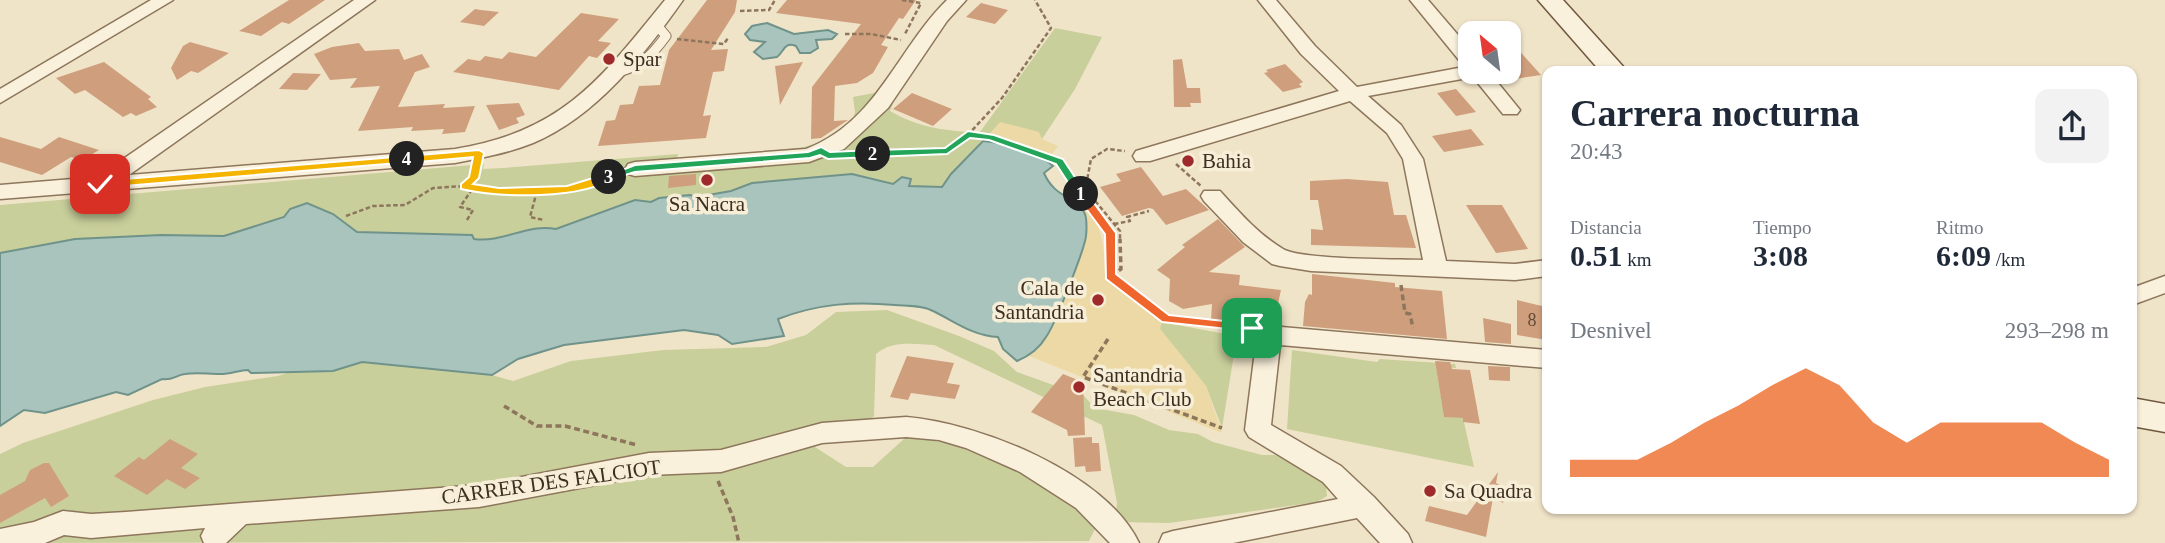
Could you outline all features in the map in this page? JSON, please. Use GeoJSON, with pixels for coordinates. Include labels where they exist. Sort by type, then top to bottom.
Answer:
{"type":"FeatureCollection","features":[{"type":"Feature","properties":{"kind":"main road"},"geometry":{"type":"LineString","coordinates":[[1550,0],[1610,66]]}},
{"type":"Feature","properties":{"kind":"main road"},"geometry":{"type":"LineString","coordinates":[[2137,413],[2165,418]]}},
{"type":"Feature","properties":{"kind":"street"},"geometry":{"type":"LineString","coordinates":[[0,97],[164,0]]}},
{"type":"Feature","properties":{"kind":"street"},"geometry":{"type":"LineString","coordinates":[[100,184],[366,0]]}},
{"type":"Feature","properties":{"kind":"street"},"geometry":{"type":"LineString","coordinates":[[0,192],[479,153],[539,134],[572,114],[615,72],[674,0]]}},
{"type":"Feature","properties":{"kind":"street"},"geometry":{"type":"LineString","coordinates":[[635,169],[797,156],[837,145],[881,104],[940,17],[957,0]]}},
{"type":"Feature","properties":{"kind":"street"},"geometry":{"type":"LineString","coordinates":[[1267,0],[1308,50],[1394,129],[1413,159],[1436,267]]}},
{"type":"Feature","properties":{"kind":"street"},"geometry":{"type":"LineString","coordinates":[[1419,0],[1458,47]]}},
{"type":"Feature","properties":{"kind":"street"},"geometry":{"type":"LineString","coordinates":[[1143,156],[1354,93],[1458,74]]}},
{"type":"Feature","properties":{"kind":"street"},"geometry":{"type":"LineString","coordinates":[[1489,84],[1510,110]]}},
{"type":"Feature","properties":{"kind":"street"},"geometry":{"type":"LineString","coordinates":[[1212,196],[1251,237],[1280,258],[1311,263],[1515,272],[1542,269]]}},
{"type":"Feature","properties":{"kind":"street"},"geometry":{"type":"LineString","coordinates":[[2137,296],[2165,284]]}},
{"type":"Feature","properties":{"kind":"street"},"geometry":{"type":"LineString","coordinates":[[1398,543],[1332,474],[1258,430],[1269,335],[1542,359]]}},
{"type":"Feature","properties":{"kind":"street","name":"CARRER DES FALCIOT"},"geometry":{"type":"LineString","coordinates":[[210,532],[239,513],[479,496],[649,464],[721,461],[822,433],[906,427],[939,430],[1001,451],[1086,500],[1120,536]]}},
{"type":"Feature","properties":{"kind":"street"},"geometry":{"type":"LineString","coordinates":[[1173,543],[1364,505]]}},
{"type":"Feature","properties":{"kind":"street"},"geometry":{"type":"LineString","coordinates":[[0,541],[37,534],[63,523],[90,526],[125,524],[210,532]]}},
{"type":"Feature","properties":{"kind":"path"},"geometry":{"type":"LineString","coordinates":[[740,11],[769,10],[775,0]]}},
{"type":"Feature","properties":{"kind":"path"},"geometry":{"type":"LineString","coordinates":[[845,34],[871,34],[900,42],[922,3],[902,0]]}},
{"type":"Feature","properties":{"kind":"path"},"geometry":{"type":"LineString","coordinates":[[821,151],[828,155],[947,151],[968,134],[1002,98],[1051,27],[1034,0]]}},
{"type":"Feature","properties":{"kind":"path"},"geometry":{"type":"LineString","coordinates":[[675,39],[724,44],[728,38]]}},
{"type":"Feature","properties":{"kind":"path"},"geometry":{"type":"LineString","coordinates":[[968,134],[990,137],[1060,161],[1110,233],[1110,276]]}},
{"type":"Feature","properties":{"kind":"path"},"geometry":{"type":"LineString","coordinates":[[1079,191],[1086,186],[1091,159],[1105,148],[1113,146],[1143,156]]}},
{"type":"Feature","properties":{"kind":"path"},"geometry":{"type":"LineString","coordinates":[[465,187],[474,178],[479,153]]}},
{"type":"Feature","properties":{"kind":"path"},"geometry":{"type":"LineString","coordinates":[[1168,166],[1177,164],[1212,196]]}},
{"type":"Feature","properties":{"kind":"path"},"geometry":{"type":"LineString","coordinates":[[346,216],[373,206],[405,205],[433,188],[465,187],[499,192],[568,190],[635,169]]}},
{"type":"Feature","properties":{"kind":"path"},"geometry":{"type":"LineString","coordinates":[[467,220],[473,210],[460,207],[473,188]]}},
{"type":"Feature","properties":{"kind":"path"},"geometry":{"type":"LineString","coordinates":[[537,191],[530,217],[544,220]]}},
{"type":"Feature","properties":{"kind":"path"},"geometry":{"type":"LineString","coordinates":[[1079,191],[1087,191],[1120,231],[1121,269],[1110,276]]}},
{"type":"Feature","properties":{"kind":"path"},"geometry":{"type":"LineString","coordinates":[[1114,224],[1130,221],[1127,217],[1149,211]]}},
{"type":"Feature","properties":{"kind":"path"},"geometry":{"type":"LineString","coordinates":[[1398,266],[1405,313],[1410,314],[1417,336]]}},
{"type":"Feature","properties":{"kind":"path"},"geometry":{"type":"LineString","coordinates":[[1110,276],[1166,319],[1252,328]]}},
{"type":"Feature","properties":{"kind":"path"},"geometry":{"type":"LineString","coordinates":[[1108,339],[1083,377],[1222,428]]}},
{"type":"Feature","properties":{"kind":"green space"},"geometry":{"type":"Polygon","coordinates":[[[1055,28],[1102,37],[1075,89],[1042,139],[988,134],[942,187],[908,186],[910,179],[903,177],[893,184],[852,174],[752,183],[731,191],[697,197],[690,195],[659,198],[651,202],[635,200],[556,229],[536,229],[485,239],[474,239],[472,235],[357,232],[333,214],[290,209],[284,217],[224,236],[161,235],[75,239],[0,253],[0,205],[484,164],[483,169],[678,154],[677,162],[804,147],[830,139],[852,123],[855,112],[853,97],[874,93],[893,104],[890,111],[911,121],[945,130],[980,132],[1055,28]]]}},
{"type":"Feature","properties":{"kind":"green space"},"geometry":{"type":"Polygon","coordinates":[[[887,310],[994,351],[1017,372],[1084,396],[1095,408],[1134,415],[1169,430],[1198,434],[1213,442],[1262,455],[1275,455],[1310,473],[1326,485],[1327,496],[1317,502],[1169,523],[1115,522],[1117,503],[1102,425],[934,345],[904,344],[889,347],[876,354],[874,416],[867,424],[825,428],[815,447],[846,467],[873,467],[905,438],[932,440],[984,454],[1032,478],[1097,525],[1089,541],[0,543],[0,454],[23,443],[153,400],[205,387],[278,376],[293,371],[333,371],[362,362],[492,375],[513,381],[571,361],[663,350],[766,347],[806,335],[836,312],[887,310]]]}},
{"type":"Feature","properties":{"kind":"green space"},"geometry":{"type":"Polygon","coordinates":[[[1161,322],[1237,336],[1222,428],[1206,386],[1160,329],[1161,322]]]}},
{"type":"Feature","properties":{"kind":"green space"},"geometry":{"type":"Polygon","coordinates":[[[1292,350],[1377,362],[1380,359],[1455,364],[1456,368],[1436,367],[1444,416],[1463,418],[1474,467],[1287,429],[1292,350]]]}},
{"type":"Feature","properties":{"kind":"sand"},"geometry":{"type":"Polygon","coordinates":[[[1000,122],[1039,132],[1042,139],[1058,146],[1047,161],[1000,143],[983,141],[1000,122]]]}},
{"type":"Feature","properties":{"kind":"sand","name":"Cala de Santandria"},"geometry":{"type":"Polygon","coordinates":[[[1073,199],[1091,215],[1100,233],[1105,276],[1161,322],[1160,329],[1206,386],[1222,433],[1029,356],[1047,336],[1085,214],[1073,199]]]}},
{"type":"Feature","properties":{"kind":"water"},"geometry":{"type":"Polygon","coordinates":[[[767,23],[794,34],[828,30],[837,34],[832,39],[816,40],[818,48],[810,53],[800,53],[796,46],[789,45],[777,57],[763,59],[754,52],[765,42],[750,40],[745,34],[752,26],[767,23]]]}},
{"type":"Feature","properties":{"kind":"water"},"geometry":{"type":"Polygon","coordinates":[[[983,141],[1000,143],[1047,161],[1053,166],[1044,173],[1049,181],[1060,193],[1077,204],[1086,217],[1085,241],[1050,330],[1040,345],[1017,361],[1003,349],[998,337],[972,331],[929,309],[850,304],[821,307],[778,319],[784,336],[732,344],[718,335],[684,330],[564,345],[518,359],[492,375],[362,362],[333,371],[251,373],[248,370],[222,374],[185,374],[162,379],[128,395],[116,392],[45,413],[24,410],[0,426],[0,253],[75,239],[161,235],[224,236],[284,217],[290,209],[307,203],[333,214],[357,232],[495,238],[535,229],[556,229],[635,200],[651,202],[659,198],[690,195],[697,197],[731,191],[752,183],[852,174],[893,184],[902,177],[911,179],[909,186],[942,187],[983,141]]]}},
{"type":"Feature","properties":{"kind":"building"},"geometry":{"type":"Polygon","coordinates":[[[289,0],[325,0],[289,24],[282,22],[261,36],[239,31],[289,0]]]}},
{"type":"Feature","properties":{"kind":"building"},"geometry":{"type":"Polygon","coordinates":[[[707,0],[737,0],[735,12],[711,50],[728,49],[724,71],[713,72],[703,116],[711,115],[706,138],[598,146],[606,121],[615,120],[620,105],[633,104],[639,86],[660,85],[669,50],[707,0]]]}},
{"type":"Feature","properties":{"kind":"building"},"geometry":{"type":"Polygon","coordinates":[[[787,0],[916,0],[903,19],[899,18],[881,45],[888,47],[873,73],[857,83],[835,86],[834,121],[848,120],[821,138],[811,139],[812,87],[861,24],[776,13],[787,0]]]}},
{"type":"Feature","properties":{"kind":"building"},"geometry":{"type":"Polygon","coordinates":[[[981,3],[1008,10],[995,24],[966,17],[981,3]]]}},
{"type":"Feature","properties":{"kind":"building"},"geometry":{"type":"Polygon","coordinates":[[[475,9],[499,12],[484,26],[460,22],[475,9]]]}},
{"type":"Feature","properties":{"kind":"building"},"geometry":{"type":"Polygon","coordinates":[[[581,13],[619,19],[598,41],[611,43],[597,58],[589,56],[559,90],[453,72],[468,59],[480,61],[485,56],[502,59],[509,52],[536,57],[581,13]]]}},
{"type":"Feature","properties":{"kind":"building"},"geometry":{"type":"Polygon","coordinates":[[[190,42],[229,53],[198,73],[191,71],[177,80],[171,68],[183,46],[190,42]]]}},
{"type":"Feature","properties":{"kind":"building"},"geometry":{"type":"Polygon","coordinates":[[[359,43],[365,51],[399,49],[404,60],[422,54],[430,67],[415,72],[398,107],[445,104],[443,108],[475,106],[465,132],[442,134],[444,129],[411,131],[413,127],[358,131],[380,86],[350,88],[357,78],[330,80],[314,54],[332,47],[359,43]]]}},
{"type":"Feature","properties":{"kind":"building"},"geometry":{"type":"Polygon","coordinates":[[[1521,53],[1541,75],[1521,78],[1521,53]]]}},
{"type":"Feature","properties":{"kind":"building"},"geometry":{"type":"Polygon","coordinates":[[[1182,59],[1187,88],[1200,88],[1201,103],[1190,103],[1191,107],[1174,107],[1173,60],[1182,59]]]}},
{"type":"Feature","properties":{"kind":"building"},"geometry":{"type":"Polygon","coordinates":[[[104,62],[151,97],[148,99],[157,107],[136,116],[131,113],[123,117],[85,90],[75,94],[56,78],[104,62]]]}},
{"type":"Feature","properties":{"kind":"building"},"geometry":{"type":"Polygon","coordinates":[[[803,62],[780,105],[775,66],[803,62]]]}},
{"type":"Feature","properties":{"kind":"building"},"geometry":{"type":"Polygon","coordinates":[[[1285,64],[1303,82],[1299,84],[1302,87],[1283,92],[1264,73],[1285,64]]]}},
{"type":"Feature","properties":{"kind":"building"},"geometry":{"type":"Polygon","coordinates":[[[293,73],[321,74],[307,90],[279,89],[293,73]]]}},
{"type":"Feature","properties":{"kind":"building"},"geometry":{"type":"Polygon","coordinates":[[[1456,89],[1476,112],[1456,116],[1437,93],[1456,89]]]}},
{"type":"Feature","properties":{"kind":"building"},"geometry":{"type":"Polygon","coordinates":[[[912,93],[952,109],[933,126],[893,109],[912,93]]]}},
{"type":"Feature","properties":{"kind":"building"},"geometry":{"type":"Polygon","coordinates":[[[519,103],[525,115],[516,118],[519,123],[499,130],[486,105],[519,103]]]}},
{"type":"Feature","properties":{"kind":"building"},"geometry":{"type":"Polygon","coordinates":[[[1471,129],[1484,145],[1444,152],[1432,136],[1471,129]]]}},
{"type":"Feature","properties":{"kind":"building"},"geometry":{"type":"Polygon","coordinates":[[[0,137],[41,149],[59,137],[99,150],[82,160],[71,157],[42,175],[0,162],[0,137]]]}},
{"type":"Feature","properties":{"kind":"building"},"geometry":{"type":"Polygon","coordinates":[[[1141,167],[1163,196],[1186,189],[1209,210],[1166,225],[1153,209],[1149,208],[1122,216],[1100,187],[1121,181],[1116,174],[1141,167]]]}},
{"type":"Feature","properties":{"kind":"building"},"geometry":{"type":"Polygon","coordinates":[[[696,174],[696,185],[668,188],[669,176],[696,174]]]}},
{"type":"Feature","properties":{"kind":"building"},"geometry":{"type":"Polygon","coordinates":[[[1347,179],[1388,182],[1394,215],[1406,215],[1416,248],[1311,245],[1311,229],[1323,230],[1318,200],[1310,200],[1310,181],[1347,179]]]}},
{"type":"Feature","properties":{"kind":"building"},"geometry":{"type":"Polygon","coordinates":[[[1466,205],[1502,205],[1528,249],[1496,253],[1466,205]]]}},
{"type":"Feature","properties":{"kind":"building"},"geometry":{"type":"Polygon","coordinates":[[[1218,219],[1245,247],[1209,272],[1240,275],[1239,285],[1281,290],[1277,308],[1271,307],[1270,323],[1262,326],[1211,320],[1212,304],[1183,309],[1169,301],[1170,279],[1157,270],[1185,247],[1182,245],[1218,219]]]}},
{"type":"Feature","properties":{"kind":"building"},"geometry":{"type":"Polygon","coordinates":[[[1312,274],[1395,283],[1395,287],[1442,291],[1447,339],[1303,326],[1305,302],[1309,294],[1312,295],[1312,274]]]}},
{"type":"Feature","properties":{"kind":"building"},"geometry":{"type":"Polygon","coordinates":[[[1517,300],[1542,306],[1542,339],[1517,335],[1517,300]]]}},
{"type":"Feature","properties":{"kind":"building"},"geometry":{"type":"Polygon","coordinates":[[[1483,318],[1511,324],[1511,344],[1485,342],[1483,318]]]}},
{"type":"Feature","properties":{"kind":"building"},"geometry":{"type":"Polygon","coordinates":[[[907,356],[954,363],[947,383],[960,385],[955,399],[911,393],[908,400],[890,397],[907,356]]]}},
{"type":"Feature","properties":{"kind":"building"},"geometry":{"type":"Polygon","coordinates":[[[1435,361],[1450,362],[1452,369],[1470,370],[1480,424],[1463,422],[1463,418],[1444,417],[1435,361]]]}},
{"type":"Feature","properties":{"kind":"building"},"geometry":{"type":"Polygon","coordinates":[[[1488,366],[1510,367],[1510,381],[1489,380],[1488,366]]]}},
{"type":"Feature","properties":{"kind":"building"},"geometry":{"type":"Polygon","coordinates":[[[1063,374],[1083,382],[1085,435],[1068,436],[1067,430],[1031,412],[1063,374]]]}},
{"type":"Feature","properties":{"kind":"building"},"geometry":{"type":"Polygon","coordinates":[[[1092,437],[1092,443],[1099,443],[1101,471],[1086,472],[1085,466],[1075,467],[1073,438],[1092,437]]]}},
{"type":"Feature","properties":{"kind":"building"},"geometry":{"type":"Polygon","coordinates":[[[170,439],[198,454],[181,468],[200,478],[185,489],[167,479],[147,495],[114,476],[139,457],[144,460],[170,439]]]}},
{"type":"Feature","properties":{"kind":"building"},"geometry":{"type":"Polygon","coordinates":[[[49,463],[69,496],[51,507],[45,498],[0,523],[0,495],[25,481],[30,470],[49,463]]]}},
{"type":"Feature","properties":{"kind":"building"},"geometry":{"type":"Polygon","coordinates":[[[1498,472],[1496,483],[1509,490],[1503,503],[1493,498],[1486,537],[1425,521],[1429,506],[1467,515],[1498,472]]]}},
{"type":"Feature","properties":{"kind":"place","name":"Spar"},"geometry":{"type":"Point","coordinates":[609,59]}},
{"type":"Feature","properties":{"kind":"place","name":"Bahia"},"geometry":{"type":"Point","coordinates":[1188,161]}},
{"type":"Feature","properties":{"kind":"place","name":"Sa Nacra"},"geometry":{"type":"Point","coordinates":[707,180]}},
{"type":"Feature","properties":{"kind":"place","name":"Cala de Santandria"},"geometry":{"type":"Point","coordinates":[1098,300]}},
{"type":"Feature","properties":{"kind":"place","name":"Santandria Beach Club"},"geometry":{"type":"Point","coordinates":[1079,387]}},
{"type":"Feature","properties":{"kind":"place","name":"Sa Quadra"},"geometry":{"type":"Point","coordinates":[1430,491]}},
{"type":"Feature","properties":{"kind":"route"},"geometry":{"type":"LineString","coordinates":[[100,184],[479,153],[474,178],[465,187],[499,192],[568,190],[635,169],[810,155],[821,151],[828,155],[947,151],[968,134],[990,137],[1060,161],[1110,233],[1110,276],[1166,319],[1252,328]]}}]}
